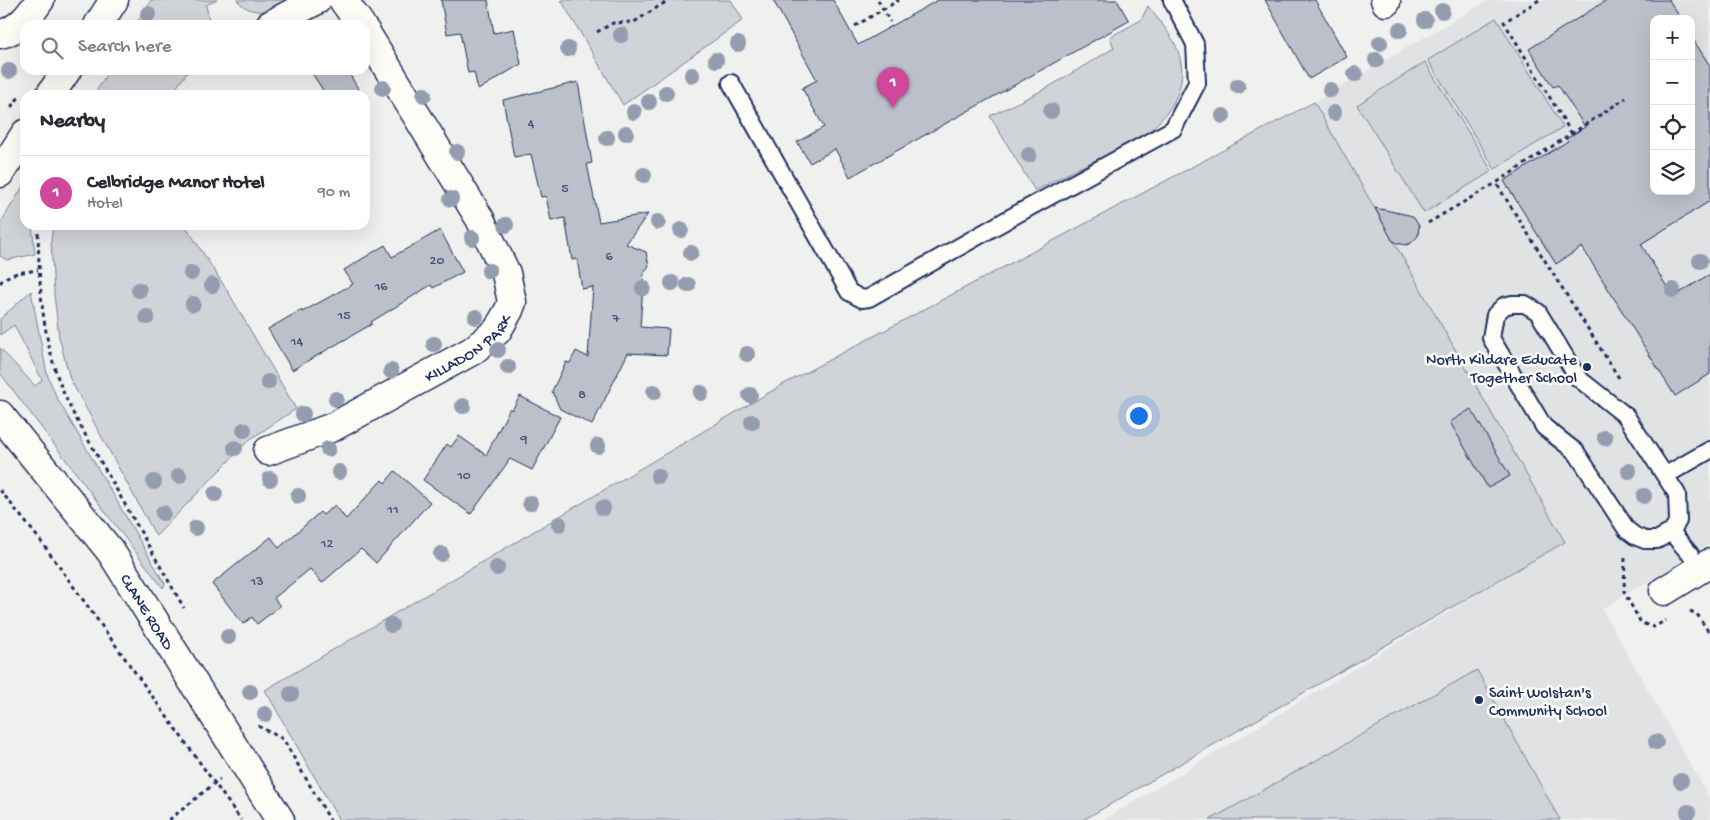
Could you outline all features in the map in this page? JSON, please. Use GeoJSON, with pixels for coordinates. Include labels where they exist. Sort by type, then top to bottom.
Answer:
{"type":"FeatureCollection","features":[{"type":"Feature","properties":{"kind":"street"},"geometry":{"type":"LineString","coordinates":[[25,20],[40,0]]}},
{"type":"Feature","properties":{"kind":"street"},"geometry":{"type":"LineString","coordinates":[[101,20],[114,0]]}},
{"type":"Feature","properties":{"kind":"street"},"geometry":{"type":"LineString","coordinates":[[279,20],[317,0]]}},
{"type":"Feature","properties":{"kind":"street"},"geometry":{"type":"LineString","coordinates":[[344,0],[358,20]]}},
{"type":"Feature","properties":{"kind":"street"},"geometry":{"type":"LineString","coordinates":[[0,34],[20,24]]}},
{"type":"Feature","properties":{"kind":"street","name":"KILLADON PARK"},"geometry":{"type":"LineString","coordinates":[[268,450],[333,427],[472,351],[497,330],[512,302],[506,273],[480,219],[370,39]]}},
{"type":"Feature","properties":{"kind":"street"},"geometry":{"type":"LineString","coordinates":[[53,90],[64,75]]}},
{"type":"Feature","properties":{"kind":"street"},"geometry":{"type":"LineString","coordinates":[[0,173],[20,142]]}},
{"type":"Feature","properties":{"kind":"street","name":"CLANE ROAD"},"geometry":{"type":"LineString","coordinates":[[0,414],[111,552],[280,820]]}},
{"type":"Feature","properties":{"kind":"street"},"geometry":{"type":"LineString","coordinates":[[1664,591],[1702,568]]}},
{"type":"Feature","properties":{"kind":"lane"},"geometry":{"type":"LineString","coordinates":[[731,83],[849,292],[862,299],[869,298],[1017,214],[1173,129],[1197,83],[1195,44],[1172,0]]}},
{"type":"Feature","properties":{"kind":"lane"},"geometry":{"type":"LineString","coordinates":[[1525,304],[1538,312],[1578,378],[1626,416],[1677,494],[1678,521],[1671,532],[1657,540],[1645,540],[1626,530],[1576,452],[1544,427],[1491,338],[1494,315],[1504,306],[1525,304]]}},
{"type":"Feature","properties":{"kind":"lane"},"geometry":{"type":"LineString","coordinates":[[1666,475],[1710,450]]}},
{"type":"Feature","properties":{"kind":"lane"},"geometry":{"type":"LineString","coordinates":[[1671,532],[1702,568]]}},
{"type":"Feature","properties":{"kind":"path"},"geometry":{"type":"LineString","coordinates":[[597,32],[613,23],[634,22],[669,0]]}},
{"type":"Feature","properties":{"kind":"path"},"geometry":{"type":"LineString","coordinates":[[878,0],[890,22]]}},
{"type":"Feature","properties":{"kind":"path"},"geometry":{"type":"LineString","coordinates":[[855,26],[899,0]]}},
{"type":"Feature","properties":{"kind":"path"},"geometry":{"type":"LineString","coordinates":[[1540,0],[1504,22],[1572,134]]}},
{"type":"Feature","properties":{"kind":"path"},"geometry":{"type":"LineString","coordinates":[[1428,223],[1496,183],[1626,98]]}},
{"type":"Feature","properties":{"kind":"path"},"geometry":{"type":"LineString","coordinates":[[1496,183],[1620,381]]}},
{"type":"Feature","properties":{"kind":"path"},"geometry":{"type":"LineString","coordinates":[[38,230],[38,270],[44,322],[61,390],[185,609]]}},
{"type":"Feature","properties":{"kind":"path"},"geometry":{"type":"LineString","coordinates":[[1,281],[5,277],[38,270]]}},
{"type":"Feature","properties":{"kind":"path"},"geometry":{"type":"LineString","coordinates":[[0,490],[57,563],[241,820]]}},
{"type":"Feature","properties":{"kind":"path"},"geometry":{"type":"LineString","coordinates":[[254,722],[282,739],[330,820]]}},
{"type":"Feature","properties":{"kind":"path"},"geometry":{"type":"LineString","coordinates":[[169,820],[243,762]]}},
{"type":"Feature","properties":{"kind":"shaded area"},"geometry":{"type":"Polygon","coordinates":[[[151,0],[217,0],[206,5],[209,20],[139,20],[151,0]]]}},
{"type":"Feature","properties":{"kind":"shaded area"},"geometry":{"type":"Polygon","coordinates":[[[237,0],[300,0],[284,7],[259,11],[243,6],[237,0]]]}},
{"type":"Feature","properties":{"kind":"shaded area"},"geometry":{"type":"Polygon","coordinates":[[[561,0],[731,0],[743,20],[623,105],[561,0]]]}},
{"type":"Feature","properties":{"kind":"shaded area","name":"North Kildare Educate Together School"},"geometry":{"type":"Polygon","coordinates":[[[1489,0],[1710,0],[1710,544],[1602,609],[1710,799],[1710,820],[1104,820],[1564,542],[1314,102],[1489,0]]]}},
{"type":"Feature","properties":{"kind":"shaded area"},"geometry":{"type":"Polygon","coordinates":[[[1148,6],[1173,40],[1179,55],[1182,70],[1176,98],[1159,122],[1128,146],[1083,166],[1035,191],[990,116],[1047,88],[1114,48],[1110,37],[1141,20],[1148,6]]]}},
{"type":"Feature","properties":{"kind":"shaded area"},"geometry":{"type":"Polygon","coordinates":[[[1496,18],[1563,127],[1495,169],[1428,60],[1496,18]]]}},
{"type":"Feature","properties":{"kind":"shaded area"},"geometry":{"type":"Polygon","coordinates":[[[1425,62],[1492,171],[1424,213],[1357,105],[1425,62]]]}},
{"type":"Feature","properties":{"kind":"shaded area"},"geometry":{"type":"Polygon","coordinates":[[[106,75],[185,75],[175,90],[97,90],[106,75]]]}},
{"type":"Feature","properties":{"kind":"shaded area"},"geometry":{"type":"Polygon","coordinates":[[[1314,102],[1565,542],[1083,820],[339,820],[265,690],[782,385],[1314,102]]]}},
{"type":"Feature","properties":{"kind":"shaded area"},"geometry":{"type":"Polygon","coordinates":[[[20,191],[20,230],[33,230],[35,254],[7,260],[0,256],[0,224],[20,191]]]}},
{"type":"Feature","properties":{"kind":"shaded area"},"geometry":{"type":"Polygon","coordinates":[[[52,230],[188,230],[230,295],[296,409],[249,440],[156,536],[70,379],[59,337],[51,241],[52,230]]]}},
{"type":"Feature","properties":{"kind":"shaded area"},"geometry":{"type":"Polygon","coordinates":[[[31,291],[47,374],[57,398],[165,584],[163,588],[0,373],[0,348],[35,386],[42,380],[14,325],[0,335],[0,319],[31,291]]]}},
{"type":"Feature","properties":{"kind":"shaded area"},"geometry":{"type":"Polygon","coordinates":[[[1477,670],[1560,820],[1210,820],[1477,670]]]}},
{"type":"Feature","properties":{"kind":"building"},"geometry":{"type":"Polygon","coordinates":[[[441,0],[488,0],[494,33],[514,29],[521,64],[478,90],[474,72],[468,73],[460,32],[447,34],[441,0]]]}},
{"type":"Feature","properties":{"kind":"building"},"geometry":{"type":"Polygon","coordinates":[[[773,0],[833,0],[858,45],[938,0],[1117,0],[1129,21],[850,177],[835,149],[810,163],[797,142],[824,127],[802,88],[817,80],[773,0]]]}},
{"type":"Feature","properties":{"kind":"building"},"geometry":{"type":"Polygon","coordinates":[[[1265,0],[1315,0],[1347,57],[1309,79],[1265,0]]]}},
{"type":"Feature","properties":{"kind":"building"},"geometry":{"type":"Polygon","coordinates":[[[1607,0],[1669,0],[1678,15],[1650,15],[1650,195],[1695,195],[1695,42],[1710,66],[1710,201],[1641,244],[1673,297],[1710,274],[1710,374],[1675,396],[1582,247],[1556,264],[1504,181],[1568,141],[1566,139],[1585,127],[1558,85],[1553,87],[1529,49],[1607,0]]]}},
{"type":"Feature","properties":{"kind":"building"},"geometry":{"type":"Polygon","coordinates":[[[313,75],[350,75],[359,90],[323,90],[313,75]]]}},
{"type":"Feature","properties":{"kind":"building"},"geometry":{"type":"Polygon","coordinates":[[[578,82],[592,163],[587,164],[599,222],[648,214],[626,244],[646,252],[649,266],[644,272],[640,327],[669,329],[667,355],[628,353],[592,425],[560,409],[552,391],[566,362],[570,363],[576,351],[588,357],[593,287],[582,289],[577,259],[572,260],[565,218],[551,221],[546,196],[541,197],[531,154],[514,157],[503,100],[578,82]]]}},
{"type":"Feature","properties":{"kind":"building"},"geometry":{"type":"Polygon","coordinates":[[[1375,208],[1409,215],[1414,218],[1419,226],[1418,236],[1406,245],[1392,240],[1375,208]]]}},
{"type":"Feature","properties":{"kind":"building"},"geometry":{"type":"Polygon","coordinates":[[[440,230],[463,272],[433,288],[431,285],[371,322],[372,324],[292,370],[268,329],[353,284],[344,270],[385,245],[392,257],[440,230]]]}},
{"type":"Feature","properties":{"kind":"building"},"geometry":{"type":"Polygon","coordinates":[[[520,396],[560,417],[532,470],[510,459],[471,514],[423,480],[447,444],[451,447],[459,436],[486,455],[510,408],[512,410],[520,396]]]}},
{"type":"Feature","properties":{"kind":"building"},"geometry":{"type":"Polygon","coordinates":[[[1471,409],[1510,476],[1488,488],[1450,422],[1471,409]]]}},
{"type":"Feature","properties":{"kind":"building"},"geometry":{"type":"Polygon","coordinates":[[[395,471],[430,502],[376,563],[361,549],[322,583],[310,569],[274,598],[280,606],[257,624],[252,617],[243,624],[212,584],[271,537],[279,548],[320,512],[323,515],[335,505],[346,519],[382,480],[385,483],[395,471]]]}},
{"type":"Feature","properties":{"kind":"place","name":"Celbridge Manor Hotel"},"geometry":{"type":"Point","coordinates":[893,108]}},
{"type":"Feature","properties":{"kind":"place","name":"North Kildare Educate Together School"},"geometry":{"type":"Point","coordinates":[1587,367]}},
{"type":"Feature","properties":{"kind":"place","name":"Saint Wolstan's Community School"},"geometry":{"type":"Point","coordinates":[1479,700]}}]}
